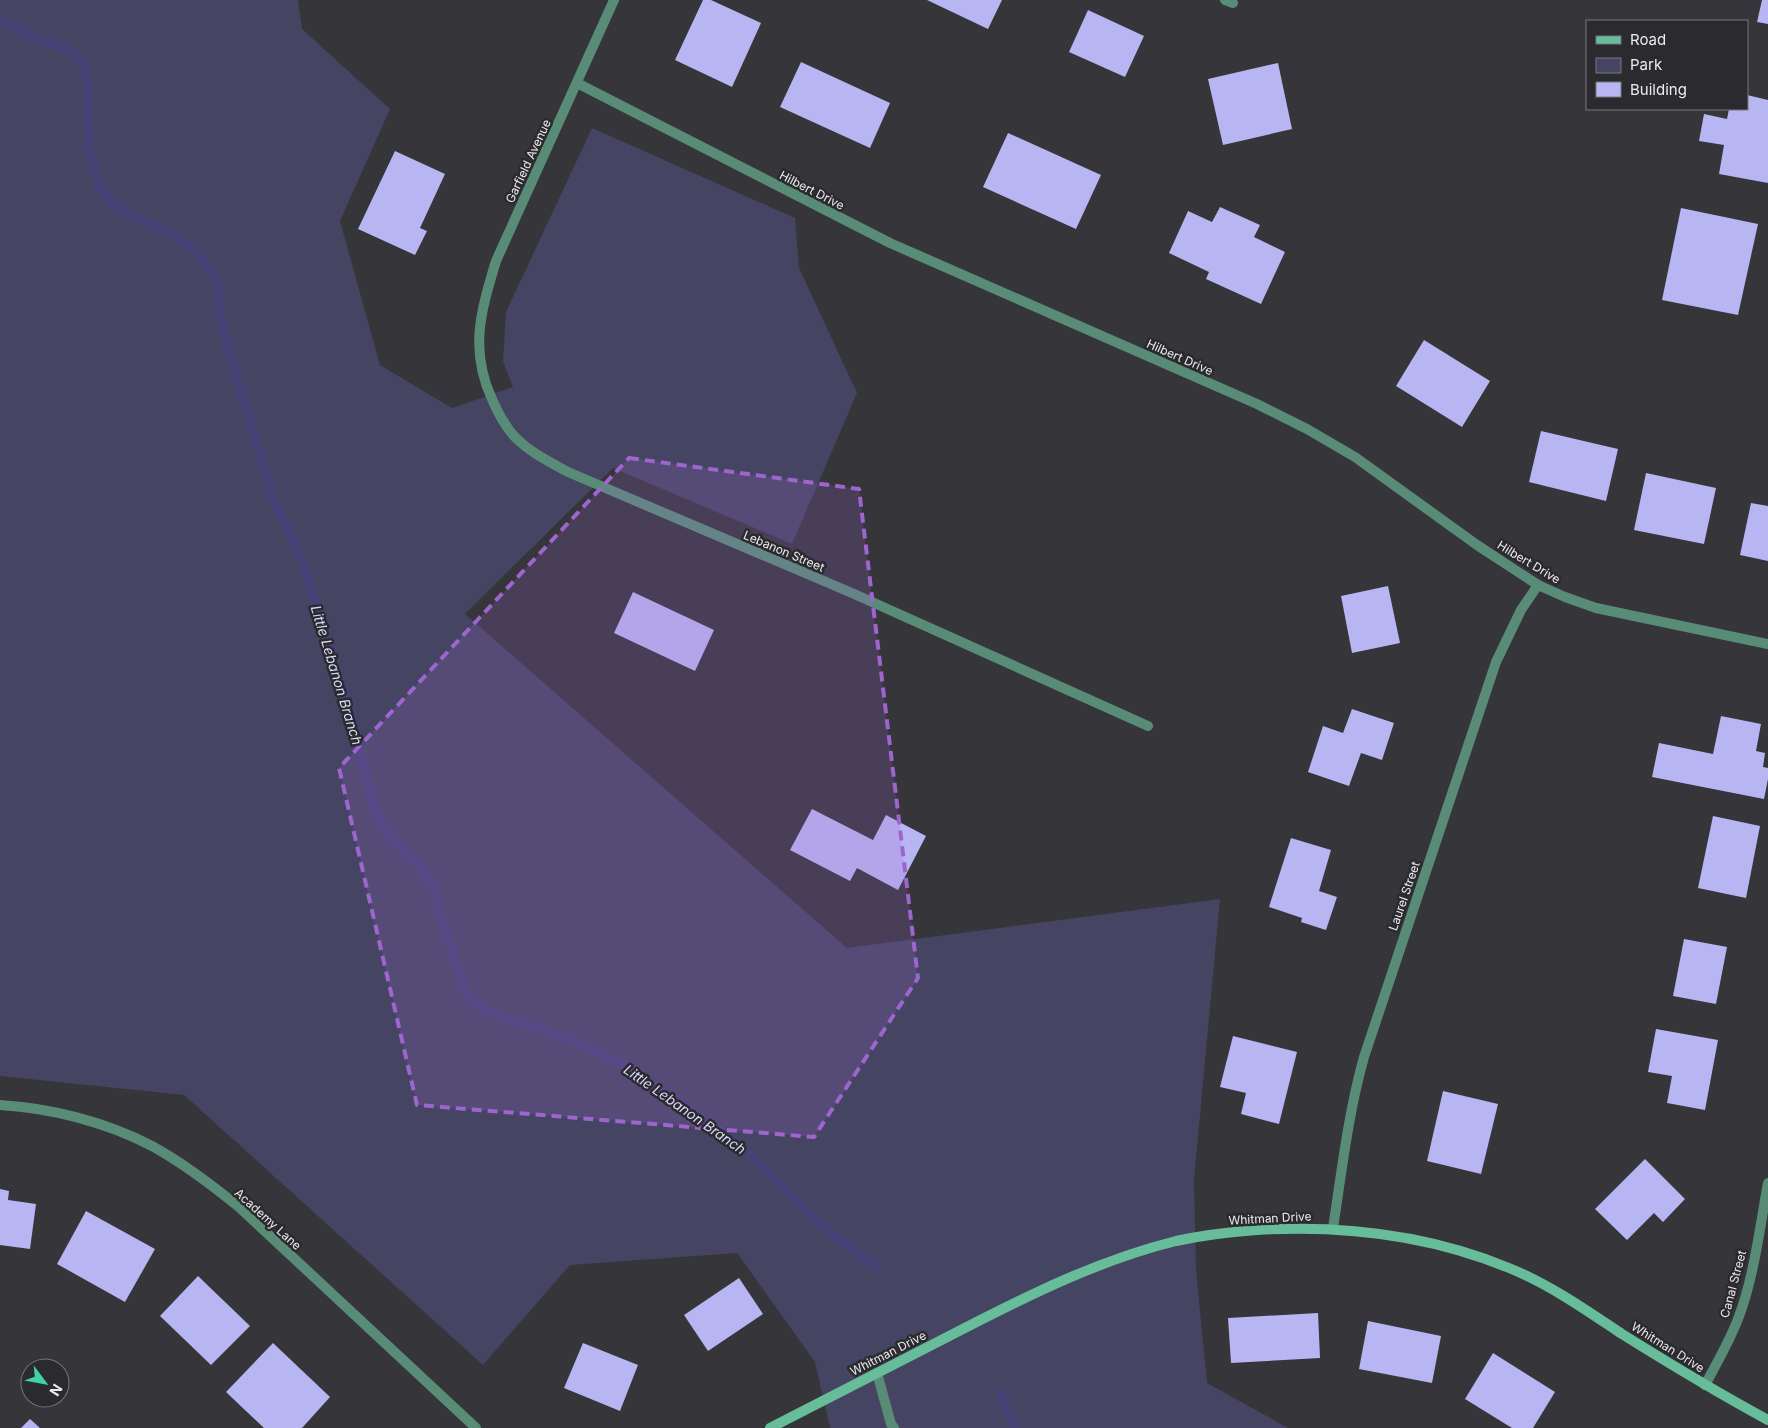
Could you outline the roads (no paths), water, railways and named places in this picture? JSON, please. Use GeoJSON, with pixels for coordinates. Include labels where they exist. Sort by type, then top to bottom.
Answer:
{"type":"FeatureCollection","features":[{"type":"Feature","properties":{"kind":"street","name":"Garfield Avenue"},"geometry":{"type":"LineString","coordinates":[[478,337],[484,301],[496,261],[614,0]]}},
{"type":"Feature","properties":{"kind":"street","name":"Hilbert Drive"},"geometry":{"type":"LineString","coordinates":[[577,83],[890,243],[1258,404],[1307,429],[1355,457],[1477,545],[1538,585],[1565,598],[1596,608],[1768,644]]}},
{"type":"Feature","properties":{"kind":"street","name":"Lebanon Street"},"geometry":{"type":"LineString","coordinates":[[478,337],[481,370],[498,414],[516,438],[540,457],[568,472],[852,593],[1148,726]]}},
{"type":"Feature","properties":{"kind":"street","name":"Laurel Street"},"geometry":{"type":"LineString","coordinates":[[1333,1228],[1352,1100],[1364,1057],[1496,662],[1521,610],[1538,585]]}},
{"type":"Feature","properties":{"kind":"street","name":"Academy Lane"},"geometry":{"type":"LineString","coordinates":[[0,1105],[49,1111],[118,1131],[151,1146],[214,1187],[240,1208],[476,1428]]}},
{"type":"Feature","properties":{"kind":"street","name":"Canal Street"},"geometry":{"type":"LineString","coordinates":[[1705,1384],[1738,1318],[1748,1284],[1768,1183]]}},
{"type":"Feature","properties":{"kind":"street","name":"Whitman Drive"},"geometry":{"type":"LineString","coordinates":[[770,1428],[1059,1282],[1138,1252],[1176,1241],[1211,1234],[1282,1229],[1333,1228],[1386,1234],[1433,1244],[1475,1254],[1512,1269],[1546,1286],[1705,1384],[1768,1420]]}},
{"type":"Feature","properties":{"kind":"street"},"geometry":{"type":"LineString","coordinates":[[877,1373],[887,1412],[894,1428]]}},
{"type":"Feature","properties":{"kind":"waterway","name":"Little Lebanon Branch"},"geometry":{"type":"LineString","coordinates":[[0,19],[33,37],[67,49],[82,61],[86,70],[88,92],[89,150],[100,188],[111,202],[125,212],[171,233],[197,252],[215,277],[219,289],[219,307],[224,334],[272,495],[300,555],[352,715],[374,808],[387,834],[421,869],[433,886],[464,988],[471,1000],[488,1012],[574,1041],[628,1067],[711,1124],[747,1152],[802,1207],[841,1241],[876,1267]]}},
{"type":"Feature","properties":{"kind":"waterway","name":"Little Lebanon Branch"},"geometry":{"type":"LineString","coordinates":[[1001,1394],[1015,1428]]}}]}
